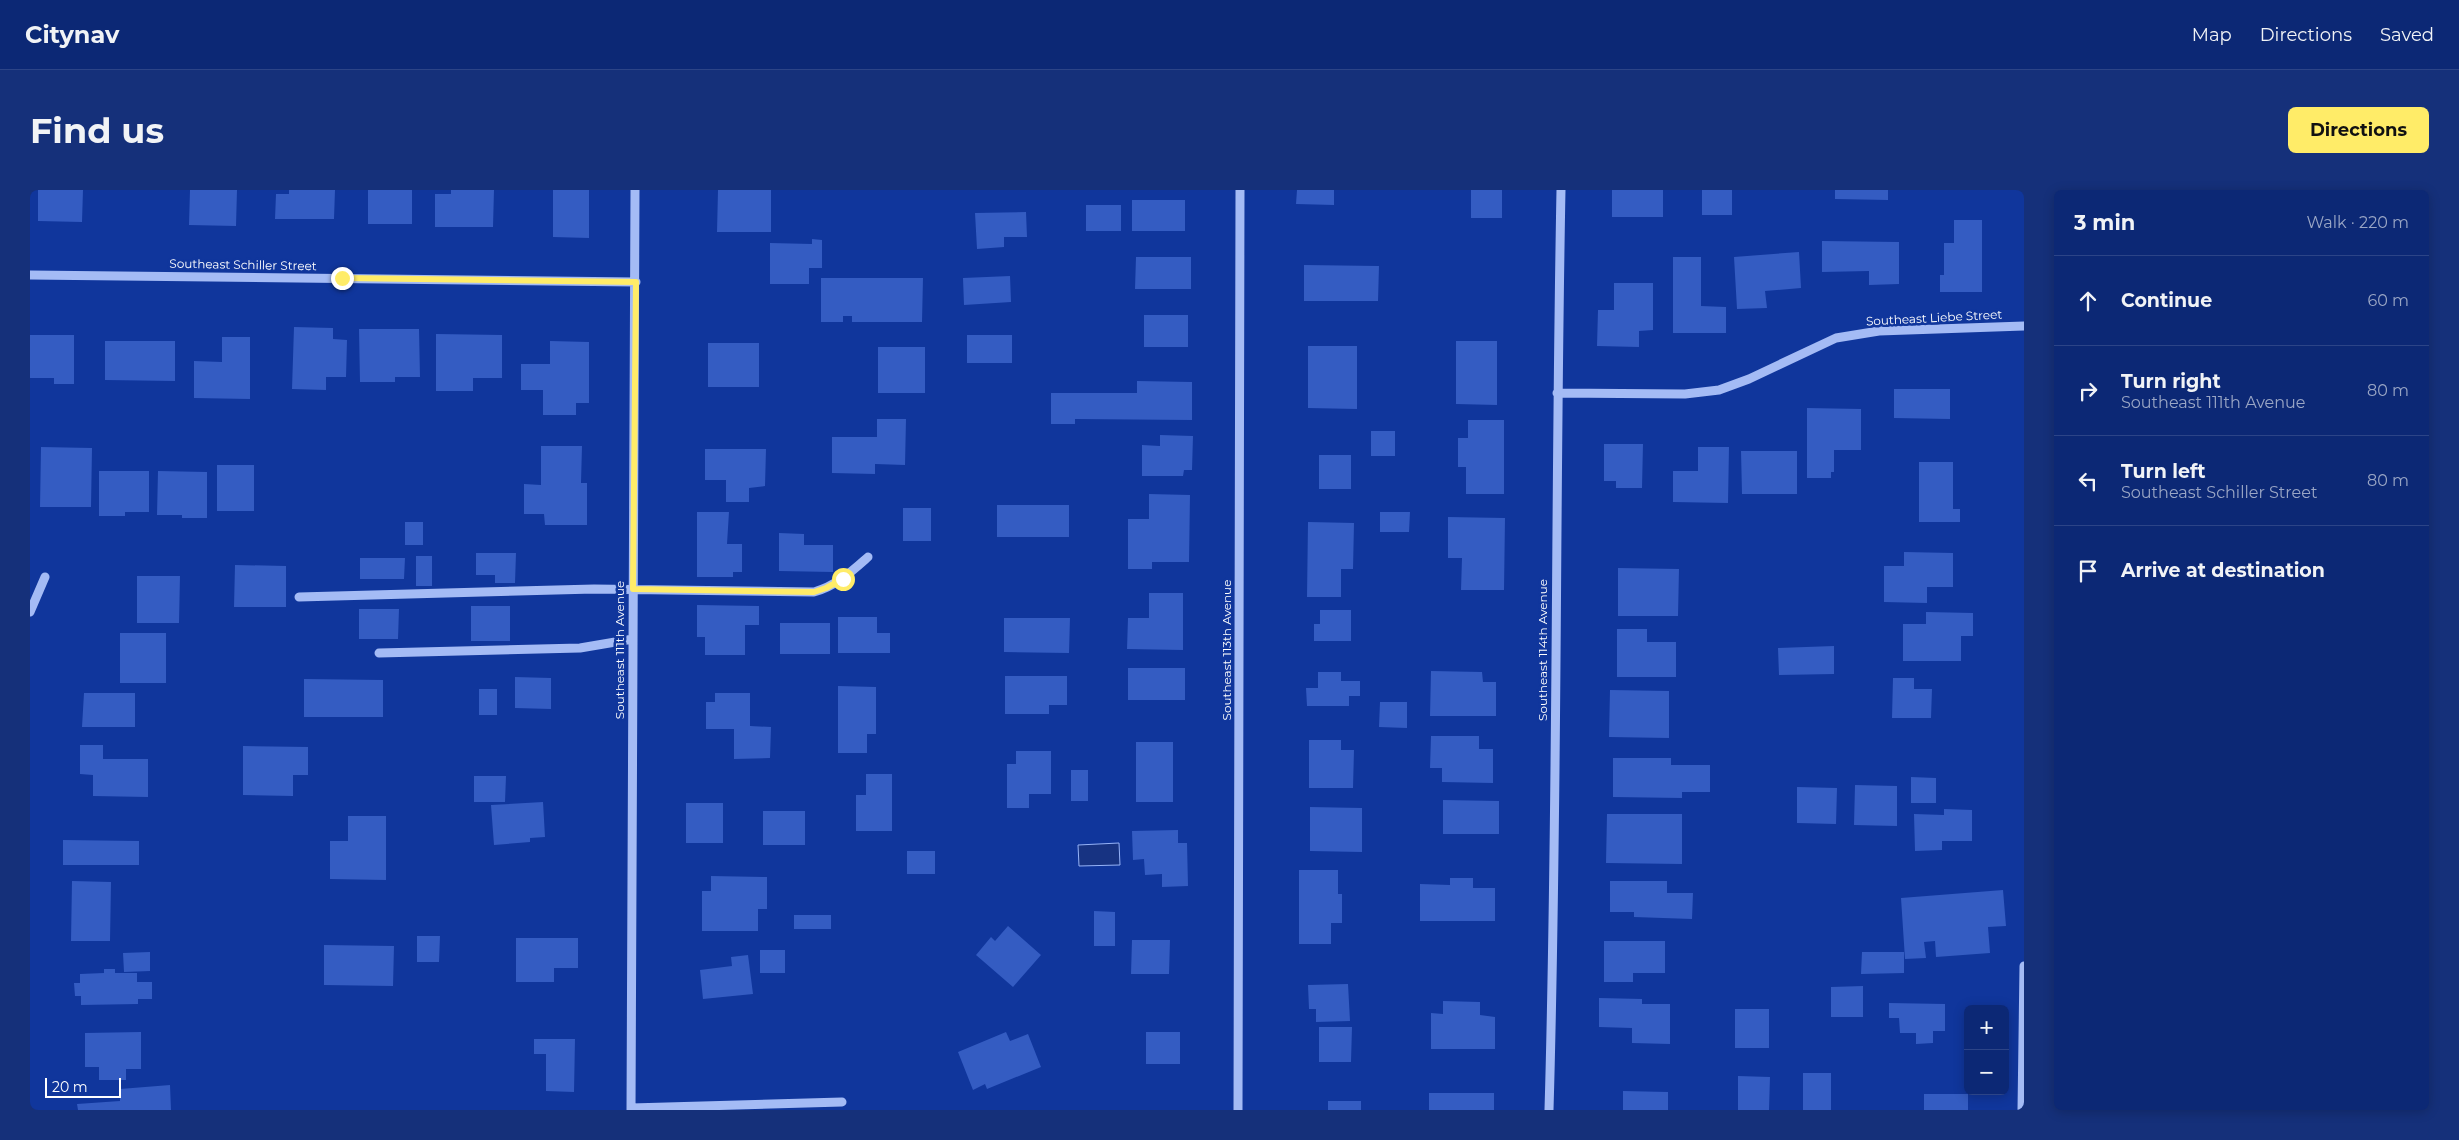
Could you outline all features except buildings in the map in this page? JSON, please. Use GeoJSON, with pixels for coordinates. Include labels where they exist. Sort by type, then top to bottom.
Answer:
{"type":"FeatureCollection","features":[{"type":"Feature","properties":{"kind":"street","name":"Southeast 111th Avenue"},"geometry":{"type":"LineString","coordinates":[[631,1109],[635,190]]}},
{"type":"Feature","properties":{"kind":"street","name":"Southeast 113th Avenue"},"geometry":{"type":"LineString","coordinates":[[1238,1110],[1240,190]]}},
{"type":"Feature","properties":{"kind":"street","name":"Southeast 114th Avenue"},"geometry":{"type":"LineString","coordinates":[[1549,1110],[1556,741],[1557,393],[1561,190]]}},
{"type":"Feature","properties":{"kind":"street","name":"Southeast Schiller Street"},"geometry":{"type":"LineString","coordinates":[[30,275],[636,282]]}},
{"type":"Feature","properties":{"kind":"street","name":"Southeast Liebe Street"},"geometry":{"type":"LineString","coordinates":[[1557,393],[1685,394],[1719,390],[1749,379],[1836,338],[1879,331],[2024,326]]}},
{"type":"Feature","properties":{"kind":"street"},"geometry":{"type":"LineString","coordinates":[[299,597],[633,589],[814,592],[843,579],[868,557]]}},
{"type":"Feature","properties":{"kind":"street"},"geometry":{"type":"LineString","coordinates":[[30,612],[45,577]]}},
{"type":"Feature","properties":{"kind":"street"},"geometry":{"type":"LineString","coordinates":[[379,653],[580,648],[633,639]]}},
{"type":"Feature","properties":{"kind":"street"},"geometry":{"type":"LineString","coordinates":[[2022,1110],[2024,966]]}},
{"type":"Feature","properties":{"kind":"street"},"geometry":{"type":"LineString","coordinates":[[631,1109],[842,1102]]}},
{"type":"Feature","properties":{"kind":"water"},"geometry":{"type":"Polygon","coordinates":[[[1119,843],[1120,865],[1079,866],[1078,845],[1119,843]]]}},
{"type":"Feature","properties":{"kind":"route"},"geometry":{"type":"LineString","coordinates":[[342,278],[636,282],[633,589],[814,592],[843,579]]}}]}
